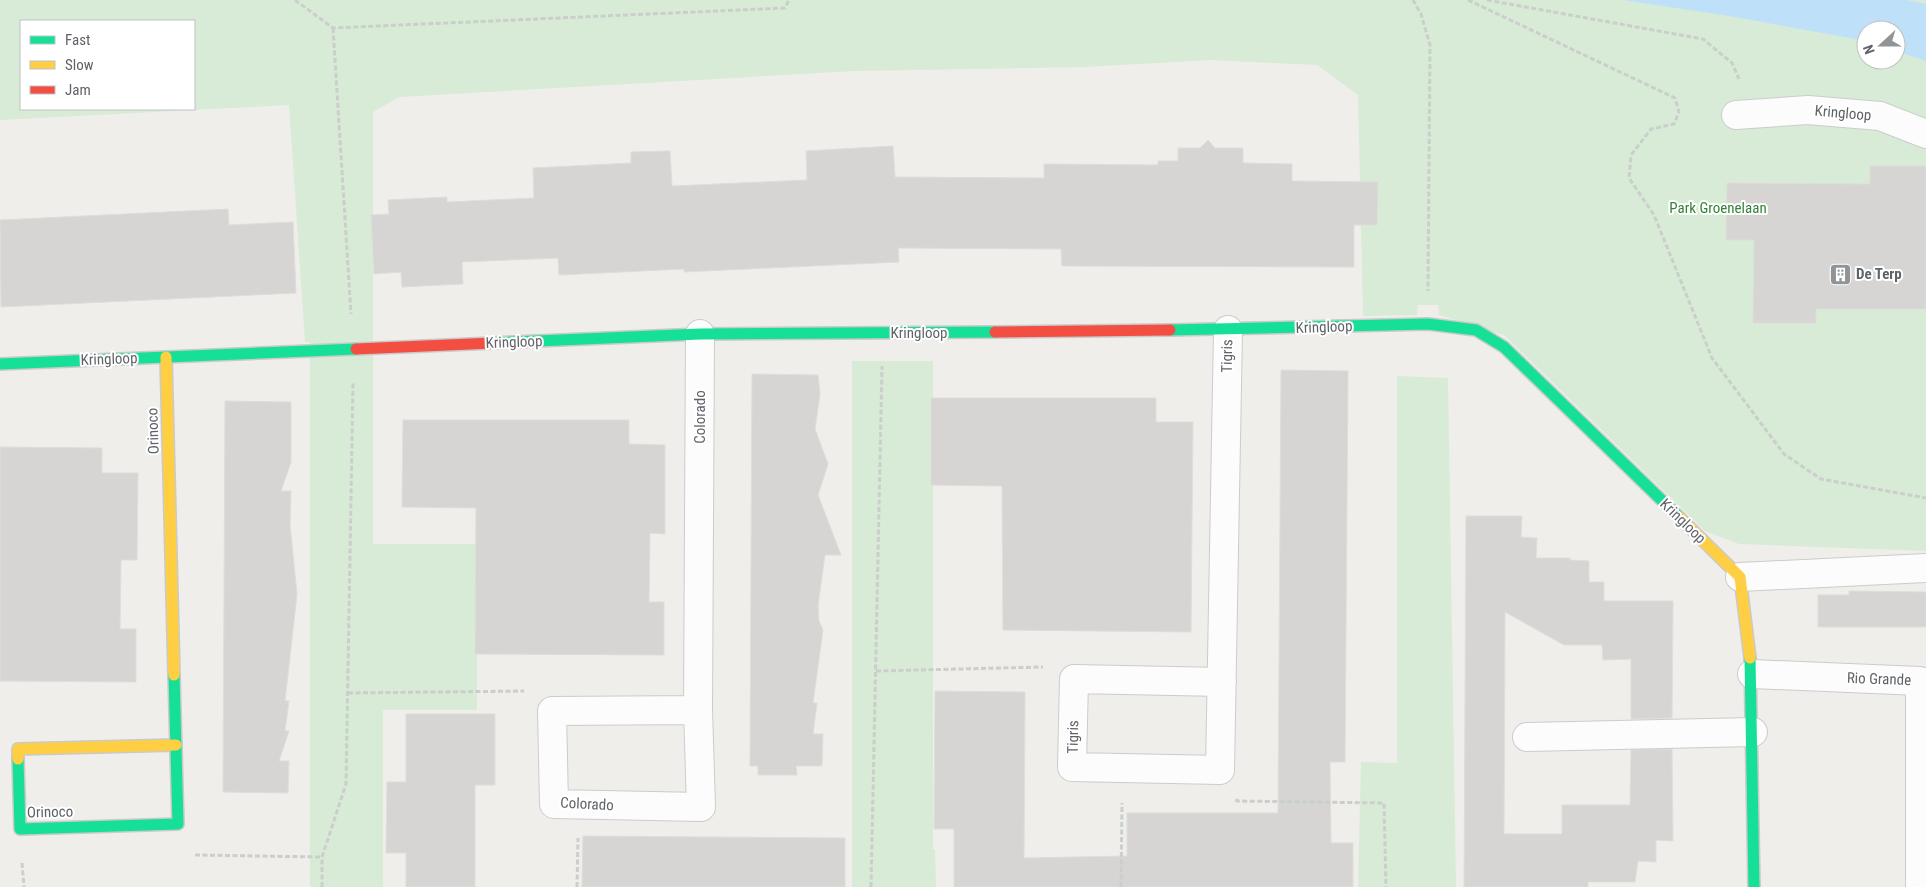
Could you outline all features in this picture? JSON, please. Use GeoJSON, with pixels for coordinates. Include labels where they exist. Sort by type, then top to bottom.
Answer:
{"type":"FeatureCollection","features":[{"type":"Feature","properties":{"kind":"street","name":"Kringloop"},"geometry":{"type":"LineString","coordinates":[[1746,114],[1808,110],[1880,116],[1926,134]]}},
{"type":"Feature","properties":{"kind":"street","name":"Kringloop"},"geometry":{"type":"LineString","coordinates":[[0,364],[700,334],[1228,330],[1428,324],[1476,330],[1504,347],[1740,577]]}},
{"type":"Feature","properties":{"kind":"street","name":"Tigris"},"geometry":{"type":"LineString","coordinates":[[1074,679],[1072,767],[1220,770],[1228,330]]}},
{"type":"Feature","properties":{"kind":"street","name":"Colorado"},"geometry":{"type":"LineString","coordinates":[[552,711],[554,804],[701,808],[698,710],[700,334]]}},
{"type":"Feature","properties":{"kind":"street","name":"Orinoco"},"geometry":{"type":"LineString","coordinates":[[166,357],[176,745],[178,824],[20,828],[18,749],[176,745]]}},
{"type":"Feature","properties":{"kind":"street"},"geometry":{"type":"LineString","coordinates":[[1754,887],[1752,674],[1740,577],[1926,568]]}},
{"type":"Feature","properties":{"kind":"street","name":"Rio Grande"},"geometry":{"type":"LineString","coordinates":[[1752,674],[1920,681],[1920,887]]}},
{"type":"Feature","properties":{"kind":"street"},"geometry":{"type":"LineString","coordinates":[[1074,679],[1222,682]]}},
{"type":"Feature","properties":{"kind":"street"},"geometry":{"type":"LineString","coordinates":[[552,711],[698,710]]}},
{"type":"Feature","properties":{"kind":"street"},"geometry":{"type":"LineString","coordinates":[[1527,737],[1753,732]]}},
{"type":"Feature","properties":{"kind":"path"},"geometry":{"type":"LineString","coordinates":[[294,0],[333,28],[785,8],[789,0]]}},
{"type":"Feature","properties":{"kind":"path"},"geometry":{"type":"LineString","coordinates":[[1413,0],[1422,14],[1430,45],[1428,324]]}},
{"type":"Feature","properties":{"kind":"path"},"geometry":{"type":"LineString","coordinates":[[1468,0],[1675,98],[1679,112],[1674,124],[1651,129],[1631,155],[1629,178],[1654,215],[1712,358],[1784,454],[1821,479],[1926,498]]}},
{"type":"Feature","properties":{"kind":"path"},"geometry":{"type":"LineString","coordinates":[[1487,0],[1703,39],[1732,63],[1746,114]]}},
{"type":"Feature","properties":{"kind":"path"},"geometry":{"type":"LineString","coordinates":[[322,887],[322,857],[346,784],[353,348],[333,28]]}},
{"type":"Feature","properties":{"kind":"path"},"geometry":{"type":"LineString","coordinates":[[871,887],[882,333]]}},
{"type":"Feature","properties":{"kind":"path"},"geometry":{"type":"LineString","coordinates":[[876,671],[1052,667],[1074,679]]}},
{"type":"Feature","properties":{"kind":"path"},"geometry":{"type":"LineString","coordinates":[[348,693],[530,691],[552,711]]}},
{"type":"Feature","properties":{"kind":"path"},"geometry":{"type":"LineString","coordinates":[[1121,887],[1123,768]]}},
{"type":"Feature","properties":{"kind":"path"},"geometry":{"type":"LineString","coordinates":[[1237,801],[1384,803],[1386,887]]}},
{"type":"Feature","properties":{"kind":"path"},"geometry":{"type":"LineString","coordinates":[[577,887],[579,805]]}},
{"type":"Feature","properties":{"kind":"path"},"geometry":{"type":"LineString","coordinates":[[178,824],[185,854],[322,857]]}},
{"type":"Feature","properties":{"kind":"green space","name":"Park Groenelaan"},"geometry":{"type":"Polygon","coordinates":[[[0,0],[1926,0],[1926,551],[1739,544],[1705,531],[1504,335],[1439,315],[1438,305],[1418,305],[1417,315],[1363,316],[1358,95],[1317,65],[1211,60],[1083,67],[855,71],[399,97],[373,112],[373,544],[477,544],[477,710],[383,710],[383,887],[310,887],[310,342],[305,342],[289,105],[195,110],[195,20],[20,20],[20,110],[193,110],[0,120],[0,0]]]}},
{"type":"Feature","properties":{"kind":"green space"},"geometry":{"type":"Polygon","coordinates":[[[852,361],[933,361],[933,849],[935,849],[936,887],[852,887],[852,361]]]}},
{"type":"Feature","properties":{"kind":"green space"},"geometry":{"type":"Polygon","coordinates":[[[1397,376],[1448,378],[1456,887],[1358,887],[1361,762],[1397,763],[1397,376]]]}},
{"type":"Feature","properties":{"kind":"water"},"geometry":{"type":"Polygon","coordinates":[[[1623,0],[1907,0],[1926,4],[1926,61],[1906,54],[1906,20],[1856,20],[1856,39],[1729,16],[1623,0]]]}},
{"type":"Feature","properties":{"kind":"building"},"geometry":{"type":"Polygon","coordinates":[[[1208,140],[1215,148],[1243,148],[1243,163],[1292,164],[1292,181],[1378,182],[1377,225],[1354,225],[1354,267],[1062,266],[1061,249],[898,248],[899,262],[684,272],[684,269],[559,275],[558,258],[462,262],[463,284],[402,287],[401,272],[374,274],[371,215],[389,214],[388,200],[447,197],[447,202],[534,198],[533,168],[631,163],[631,152],[670,151],[672,186],[807,180],[806,151],[893,146],[895,177],[1044,178],[1044,164],[1158,165],[1158,161],[1178,161],[1178,148],[1200,148],[1208,140]]]}},
{"type":"Feature","properties":{"kind":"building","name":"De Terp"},"geometry":{"type":"Polygon","coordinates":[[[1870,166],[1926,166],[1926,309],[1816,309],[1816,323],[1753,323],[1754,240],[1726,240],[1727,183],[1870,184],[1870,166]]]}},
{"type":"Feature","properties":{"kind":"building"},"geometry":{"type":"Polygon","coordinates":[[[228,209],[229,225],[293,222],[296,293],[1,307],[0,220],[228,209]]]}},
{"type":"Feature","properties":{"kind":"building"},"geometry":{"type":"Polygon","coordinates":[[[1281,370],[1348,371],[1345,762],[1330,762],[1331,843],[1353,843],[1353,887],[954,887],[954,829],[934,829],[935,691],[1025,692],[1024,858],[1127,856],[1127,813],[1278,813],[1281,370]]]}},
{"type":"Feature","properties":{"kind":"building"},"geometry":{"type":"Polygon","coordinates":[[[752,374],[818,375],[820,394],[815,429],[828,464],[818,495],[841,555],[825,555],[818,605],[819,621],[823,630],[813,703],[817,703],[813,734],[823,734],[822,766],[796,766],[797,775],[758,775],[758,766],[750,766],[752,374]]]}},
{"type":"Feature","properties":{"kind":"building"},"geometry":{"type":"Polygon","coordinates":[[[931,398],[1156,398],[1156,422],[1193,422],[1191,632],[1003,630],[1002,486],[931,485],[931,398]]]}},
{"type":"Feature","properties":{"kind":"building"},"geometry":{"type":"Polygon","coordinates":[[[225,401],[291,402],[291,462],[281,491],[291,491],[290,524],[297,594],[285,701],[289,701],[285,731],[289,731],[279,761],[289,761],[288,793],[223,792],[225,401]]]}},
{"type":"Feature","properties":{"kind":"building"},"geometry":{"type":"Polygon","coordinates":[[[403,420],[629,420],[629,444],[665,445],[665,534],[650,533],[649,602],[664,602],[664,655],[475,654],[476,508],[402,507],[403,420]]]}},
{"type":"Feature","properties":{"kind":"building"},"geometry":{"type":"Polygon","coordinates":[[[0,447],[102,448],[102,473],[138,473],[137,560],[121,560],[120,629],[136,629],[136,682],[0,681],[0,447]]]}},
{"type":"Feature","properties":{"kind":"building"},"geometry":{"type":"Polygon","coordinates":[[[1466,516],[1522,516],[1521,537],[1537,538],[1536,558],[1570,558],[1570,560],[1589,561],[1589,582],[1604,582],[1604,601],[1673,601],[1672,718],[1631,719],[1631,659],[1603,660],[1602,645],[1564,645],[1505,612],[1504,834],[1562,834],[1562,805],[1630,805],[1631,750],[1672,749],[1673,841],[1656,840],[1656,862],[1638,861],[1635,882],[1588,882],[1588,887],[1464,887],[1466,516]]]}},
{"type":"Feature","properties":{"kind":"building"},"geometry":{"type":"Polygon","coordinates":[[[1849,591],[1926,592],[1926,627],[1818,627],[1818,595],[1849,595],[1849,591]]]}},
{"type":"Feature","properties":{"kind":"building"},"geometry":{"type":"Polygon","coordinates":[[[406,714],[495,714],[495,785],[475,785],[475,887],[406,887],[406,853],[386,853],[387,782],[406,782],[406,714]]]}},
{"type":"Feature","properties":{"kind":"building"},"geometry":{"type":"Polygon","coordinates":[[[583,836],[845,838],[845,887],[582,887],[583,836]]]}},
{"type":"Feature","properties":{"kind":"traffic: fast"},"geometry":{"type":"LineString","coordinates":[[1170,330],[1428,324],[1476,330],[1504,347],[1679,517]]}},
{"type":"Feature","properties":{"kind":"traffic: fast"},"geometry":{"type":"LineString","coordinates":[[493,343],[700,334],[995,332]]}},
{"type":"Feature","properties":{"kind":"traffic: fast"},"geometry":{"type":"LineString","coordinates":[[0,364],[356,349]]}},
{"type":"Feature","properties":{"kind":"traffic: fast"},"geometry":{"type":"LineString","coordinates":[[1750,658],[1754,887]]}},
{"type":"Feature","properties":{"kind":"traffic: fast"},"geometry":{"type":"LineString","coordinates":[[18,759],[20,829],[178,824],[174,675]]}},
{"type":"Feature","properties":{"kind":"traffic: slow"},"geometry":{"type":"LineString","coordinates":[[166,357],[174,675]]}},
{"type":"Feature","properties":{"kind":"traffic: slow"},"geometry":{"type":"LineString","coordinates":[[1679,517],[1740,577],[1750,658]]}},
{"type":"Feature","properties":{"kind":"traffic: slow"},"geometry":{"type":"LineString","coordinates":[[18,759],[18,749],[176,745]]}},
{"type":"Feature","properties":{"kind":"traffic: jam"},"geometry":{"type":"LineString","coordinates":[[995,332],[1170,330]]}},
{"type":"Feature","properties":{"kind":"traffic: jam"},"geometry":{"type":"LineString","coordinates":[[356,349],[493,343]]}},
{"type":"Feature","properties":{"kind":"place","name":"De Terp"},"geometry":{"type":"Point","coordinates":[1840,274]}}]}
